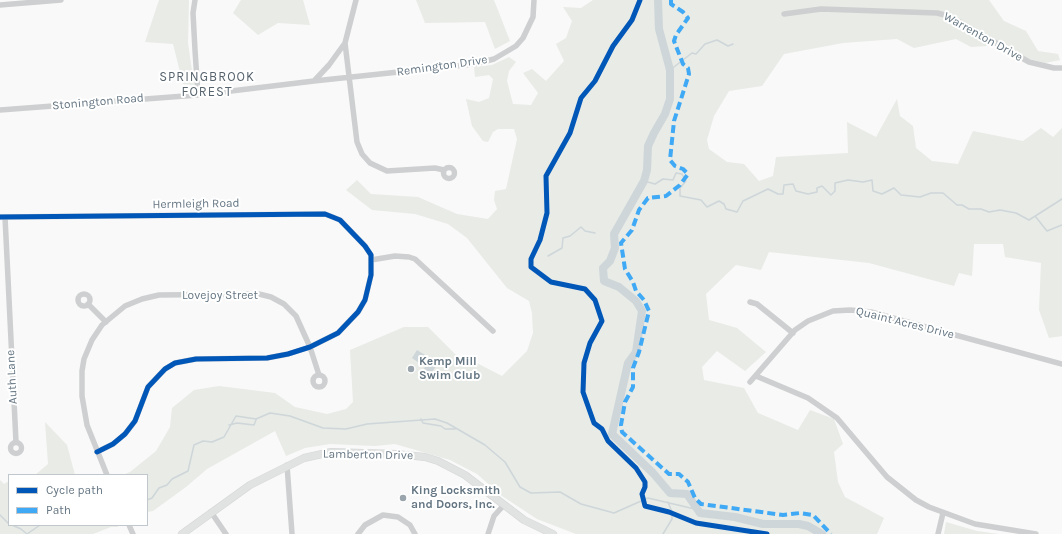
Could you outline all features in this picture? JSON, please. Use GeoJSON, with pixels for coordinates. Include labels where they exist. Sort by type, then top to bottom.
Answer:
{"type":"FeatureCollection","features":[{"type":"Feature","properties":{"kind":"street"},"geometry":{"type":"LineString","coordinates":[[0,5],[61,0]]}},
{"type":"Feature","properties":{"kind":"street"},"geometry":{"type":"LineString","coordinates":[[195,0],[194,35],[198,94]]}},
{"type":"Feature","properties":{"kind":"street"},"geometry":{"type":"LineString","coordinates":[[356,0],[345,43],[348,78],[357,142],[362,154],[370,163],[387,171],[435,168],[444,170]]}},
{"type":"Feature","properties":{"kind":"street","name":"Remington Drive"},"geometry":{"type":"LineString","coordinates":[[314,82],[474,64],[494,59],[516,46],[523,38],[533,17],[534,0]]}},
{"type":"Feature","properties":{"kind":"street","name":"Warrenton Drive"},"geometry":{"type":"LineString","coordinates":[[784,14],[821,9],[937,13],[950,16],[1029,62],[1054,68],[1062,68]]}},
{"type":"Feature","properties":{"kind":"street"},"geometry":{"type":"LineString","coordinates":[[314,82],[330,65],[345,43]]}},
{"type":"Feature","properties":{"kind":"street","name":"Stonington Road"},"geometry":{"type":"LineString","coordinates":[[0,110],[198,94],[314,82]]}},
{"type":"Feature","properties":{"kind":"street","name":"Hermleigh Road"},"geometry":{"type":"LineString","coordinates":[[2,217],[325,214],[336,218],[344,224],[365,246],[371,260]]}},
{"type":"Feature","properties":{"kind":"street","name":"Auth Lane"},"geometry":{"type":"LineString","coordinates":[[2,217],[16,442]]}},
{"type":"Feature","properties":{"kind":"street"},"geometry":{"type":"LineString","coordinates":[[97,452],[113,444],[125,434],[135,421],[148,387],[165,369],[175,363],[196,359],[267,358],[288,354],[310,347],[338,333],[358,312],[369,288],[371,260],[395,256],[415,259],[493,331]]}},
{"type":"Feature","properties":{"kind":"street","name":"Lovejoy Street"},"geometry":{"type":"LineString","coordinates":[[107,474],[87,425],[81,383],[84,358],[92,340],[106,322],[125,306],[142,299],[159,295],[259,294],[271,298],[284,304],[292,311],[303,329],[319,375]]}},
{"type":"Feature","properties":{"kind":"street"},"geometry":{"type":"LineString","coordinates":[[750,302],[757,304],[792,333]]}},
{"type":"Feature","properties":{"kind":"street"},"geometry":{"type":"LineString","coordinates":[[88,304],[106,322]]}},
{"type":"Feature","properties":{"kind":"street","name":"Quaint Acres Drive"},"geometry":{"type":"LineString","coordinates":[[750,382],[792,333],[808,321],[833,311],[850,310],[870,312],[1062,364]]}},
{"type":"Feature","properties":{"kind":"street"},"geometry":{"type":"LineString","coordinates":[[756,376],[820,405],[848,429],[887,477],[916,500],[943,513],[975,524],[1019,533],[1036,534]]}},
{"type":"Feature","properties":{"kind":"street","name":"Lamberton Drive"},"geometry":{"type":"LineString","coordinates":[[182,534],[250,485],[287,465],[304,458],[331,452],[396,454],[425,457],[438,461],[465,475],[503,506],[524,520],[553,534]]}},
{"type":"Feature","properties":{"kind":"street"},"geometry":{"type":"LineString","coordinates":[[287,465],[292,534]]}},
{"type":"Feature","properties":{"kind":"street"},"geometry":{"type":"LineString","coordinates":[[488,534],[494,516],[503,506]]}},
{"type":"Feature","properties":{"kind":"street"},"geometry":{"type":"LineString","coordinates":[[211,512],[226,534]]}},
{"type":"Feature","properties":{"kind":"street"},"geometry":{"type":"LineString","coordinates":[[938,534],[943,513]]}},
{"type":"Feature","properties":{"kind":"street"},"geometry":{"type":"LineString","coordinates":[[358,534],[365,525],[376,517],[383,515],[398,517],[410,525],[416,534]]}},
{"type":"Feature","properties":{"kind":"shaded area"},"geometry":{"type":"Polygon","coordinates":[[[159,0],[189,0],[188,43],[194,85],[183,84],[173,44],[145,42],[159,0]]]}},
{"type":"Feature","properties":{"kind":"shaded area"},"geometry":{"type":"Polygon","coordinates":[[[241,0],[303,0],[310,25],[278,23],[258,35],[233,13],[241,0]]]}},
{"type":"Feature","properties":{"kind":"shaded area"},"geometry":{"type":"Polygon","coordinates":[[[416,0],[494,0],[510,41],[495,49],[485,22],[425,23],[416,0]]]}},
{"type":"Feature","properties":{"kind":"shaded area"},"geometry":{"type":"Polygon","coordinates":[[[593,0],[989,0],[1004,21],[1026,31],[1038,51],[1058,54],[1060,60],[1045,63],[1029,59],[1003,45],[971,47],[956,39],[914,48],[897,39],[843,43],[784,54],[762,86],[729,91],[714,116],[707,140],[709,149],[727,162],[744,164],[759,181],[773,176],[776,157],[848,153],[847,122],[876,137],[897,99],[900,116],[913,126],[916,148],[932,161],[958,164],[973,131],[1023,141],[1041,128],[1053,137],[1062,128],[1062,336],[1049,338],[1039,310],[1041,263],[1005,257],[1003,244],[974,244],[972,276],[959,273],[954,286],[869,263],[769,252],[761,270],[736,265],[706,294],[709,320],[737,328],[766,352],[745,371],[717,351],[702,367],[704,380],[744,388],[758,413],[798,430],[810,410],[834,419],[843,444],[834,452],[838,482],[845,497],[884,518],[877,534],[576,534],[537,519],[502,496],[477,474],[450,460],[395,444],[375,446],[330,444],[305,448],[286,456],[275,431],[207,469],[186,487],[153,511],[148,512],[148,474],[125,474],[130,472],[156,451],[170,427],[172,408],[194,390],[219,386],[275,393],[295,407],[327,414],[346,409],[353,402],[350,350],[404,327],[428,327],[459,358],[465,357],[502,376],[527,351],[533,333],[532,313],[529,301],[507,288],[467,238],[448,224],[415,214],[372,210],[346,190],[357,180],[371,194],[418,197],[457,214],[488,219],[497,209],[494,200],[495,191],[506,189],[517,139],[514,129],[498,129],[493,132],[488,142],[483,141],[472,126],[466,99],[479,102],[489,98],[493,79],[489,75],[475,77],[474,67],[492,65],[509,57],[516,62],[509,71],[507,81],[513,104],[531,105],[538,93],[523,73],[532,69],[546,81],[564,61],[556,44],[566,38],[572,21],[563,7],[581,8],[593,0]]]}},
{"type":"Feature","properties":{"kind":"shaded area"},"geometry":{"type":"Polygon","coordinates":[[[417,350],[438,363],[429,377],[422,372],[425,367],[412,358],[417,350]]]}},
{"type":"Feature","properties":{"kind":"shaded area"},"geometry":{"type":"Polygon","coordinates":[[[45,422],[67,445],[75,474],[36,474],[48,464],[45,422]]]}},
{"type":"Feature","properties":{"kind":"shaded area"},"geometry":{"type":"Polygon","coordinates":[[[0,480],[4,484],[8,482],[8,526],[118,526],[93,534],[0,534],[0,480]]]}},
{"type":"Feature","properties":{"kind":"shaded area"},"geometry":{"type":"Polygon","coordinates":[[[946,522],[977,531],[999,534],[944,534],[946,522]]]}},
{"type":"Feature","properties":{"kind":"waterway"},"geometry":{"type":"LineString","coordinates":[[658,0],[659,29],[670,70],[670,99],[665,114],[648,146],[647,170],[644,181],[614,234],[615,248],[610,261],[603,268],[604,281],[619,287],[636,301],[642,311],[636,352],[628,363],[612,434],[653,473],[670,493],[687,494],[700,513],[735,517],[763,524],[799,524],[808,526],[822,534]]}},
{"type":"Feature","properties":{"kind":"waterway"},"geometry":{"type":"LineString","coordinates":[[670,70],[692,53],[696,54],[705,44],[717,40],[728,46],[733,44]]}},
{"type":"Feature","properties":{"kind":"waterway"},"geometry":{"type":"LineString","coordinates":[[644,181],[655,184],[663,179],[673,180],[676,173],[682,174],[686,181],[680,188],[680,196],[701,200],[707,207],[719,201],[724,204],[726,209],[737,212],[743,201],[768,189],[778,194],[783,194],[784,185],[793,184],[796,191],[808,194],[817,192],[817,188],[822,186],[831,195],[835,191],[835,183],[848,180],[863,182],[872,180],[873,191],[882,194],[894,188],[901,195],[920,197],[931,193],[943,193],[957,205],[962,205],[969,209],[981,209],[989,212],[1000,210],[1016,213],[1029,220],[1062,199]]}},
{"type":"Feature","properties":{"kind":"waterway"},"geometry":{"type":"LineString","coordinates":[[1035,216],[1047,231],[1062,225]]}},
{"type":"Feature","properties":{"kind":"waterway"},"geometry":{"type":"LineString","coordinates":[[548,256],[562,248],[563,238],[570,236],[581,227],[585,231],[595,233]]}},
{"type":"Feature","properties":{"kind":"waterway"},"geometry":{"type":"LineString","coordinates":[[148,500],[152,498],[159,488],[167,485],[172,479],[188,471],[194,445],[203,441],[212,442],[224,437],[236,416],[256,419],[270,413],[290,416],[323,428],[346,429],[367,424],[435,419],[447,423],[485,445],[505,462],[520,487],[531,493],[560,492],[581,504],[614,513],[648,498],[699,510]]}},
{"type":"Feature","properties":{"kind":"waterway"},"geometry":{"type":"LineString","coordinates":[[421,419],[423,423],[441,426],[445,429],[455,429]]}},
{"type":"Feature","properties":{"kind":"waterway"},"geometry":{"type":"LineString","coordinates":[[229,425],[237,423],[254,425],[256,420]]}},
{"type":"Feature","properties":{"kind":"waterway"},"geometry":{"type":"LineString","coordinates":[[663,534],[672,519],[672,512],[668,502]]}},
{"type":"Feature","properties":{"kind":"waterway"},"geometry":{"type":"LineString","coordinates":[[0,515],[8,523]]}},
{"type":"Feature","properties":{"kind":"waterway"},"geometry":{"type":"LineString","coordinates":[[14,526],[27,534]]}},
{"type":"Feature","properties":{"kind":"waterway"},"geometry":{"type":"LineString","coordinates":[[27,534],[39,526]]}},
{"type":"Feature","properties":{"kind":"marked path"},"geometry":{"type":"LineString","coordinates":[[671,0],[671,4],[683,12],[688,18],[676,35],[674,41],[683,64],[688,68],[689,74],[674,121],[670,160],[675,166],[683,169],[688,174],[680,185],[666,196],[648,198],[639,210],[632,230],[621,243],[625,269],[633,282],[636,291],[644,300],[649,311],[639,352],[633,368],[633,387],[625,402],[621,425],[622,432],[669,474],[679,474],[688,482],[695,498],[701,504],[783,515],[800,513],[813,515],[831,534]]}},
{"type":"Feature","properties":{"kind":"cycle path"},"geometry":{"type":"LineString","coordinates":[[640,0],[632,20],[613,46],[595,81],[581,98],[570,133],[546,176],[547,213],[540,240],[531,259],[531,267],[551,282],[585,289],[595,300],[602,321],[590,343],[584,363],[583,392],[594,423],[602,429],[608,441],[636,468],[645,482],[645,487],[642,494],[645,506],[669,512],[696,523],[767,534]]}},
{"type":"Feature","properties":{"kind":"cycle path"},"geometry":{"type":"LineString","coordinates":[[0,217],[325,214],[340,220],[365,246],[371,255],[371,275],[365,300],[358,312],[338,333],[310,347],[288,354],[267,358],[196,359],[175,363],[165,369],[148,387],[135,421],[125,434],[113,444],[97,452]]}},
{"type":"Feature","properties":{"kind":"place","name":"Kemp Mill Swim Club"},"geometry":{"type":"Point","coordinates":[411,369]}},
{"type":"Feature","properties":{"kind":"place","name":"King Locksmith and Doors, Inc."},"geometry":{"type":"Point","coordinates":[403,498]}},
{"type":"Feature","properties":{"kind":"district","name":"SPRINGBROOK FOREST"},"geometry":{"type":"Point","coordinates":[207,84]}}]}
